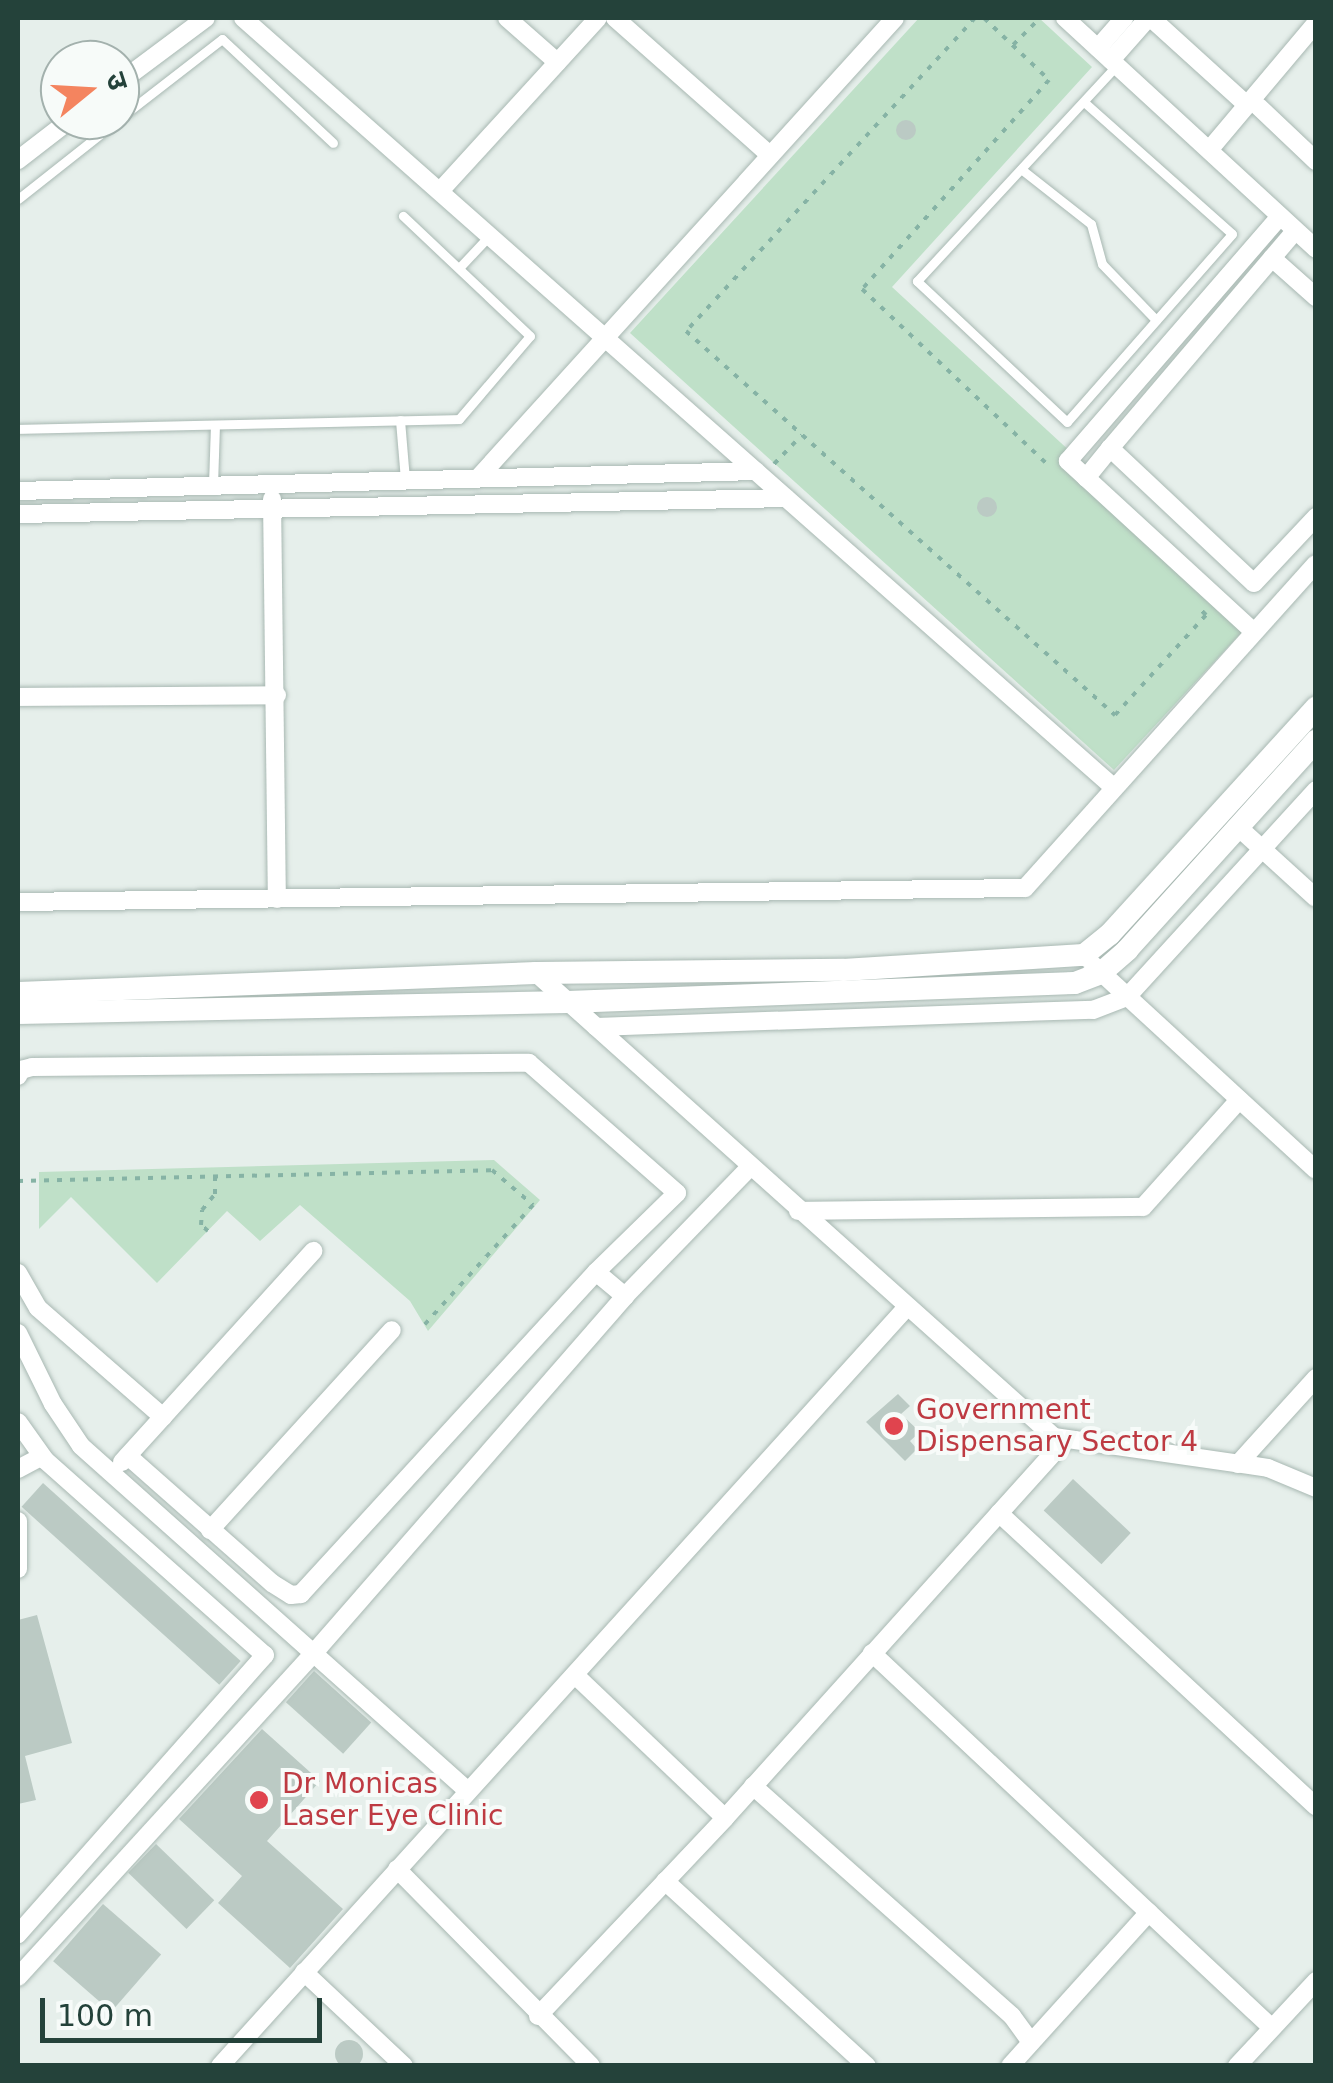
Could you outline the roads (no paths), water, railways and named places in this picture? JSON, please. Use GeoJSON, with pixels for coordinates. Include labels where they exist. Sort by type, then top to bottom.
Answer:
{"type":"FeatureCollection","features":[{"type":"Feature","properties":{"kind":"street"},"geometry":{"type":"LineString","coordinates":[[140,67],[206,18]]}},
{"type":"Feature","properties":{"kind":"street"},"geometry":{"type":"LineString","coordinates":[[243,18],[1113,787]]}},
{"type":"Feature","properties":{"kind":"street"},"geometry":{"type":"LineString","coordinates":[[507,18],[557,62]]}},
{"type":"Feature","properties":{"kind":"street"},"geometry":{"type":"LineString","coordinates":[[440,191],[598,18]]}},
{"type":"Feature","properties":{"kind":"street"},"geometry":{"type":"LineString","coordinates":[[615,18],[770,154]]}},
{"type":"Feature","properties":{"kind":"street"},"geometry":{"type":"LineString","coordinates":[[480,477],[895,18]]}},
{"type":"Feature","properties":{"kind":"street"},"geometry":{"type":"LineString","coordinates":[[1065,18],[1316,250]]}},
{"type":"Feature","properties":{"kind":"street"},"geometry":{"type":"LineString","coordinates":[[1109,58],[1124,18]]}},
{"type":"Feature","properties":{"kind":"street"},"geometry":{"type":"LineString","coordinates":[[1109,58],[1150,18],[1316,161]]}},
{"type":"Feature","properties":{"kind":"street"},"geometry":{"type":"LineString","coordinates":[[1253,108],[1316,23]]}},
{"type":"Feature","properties":{"kind":"street"},"geometry":{"type":"LineString","coordinates":[[1214,153],[1316,40]]}},
{"type":"Feature","properties":{"kind":"street"},"geometry":{"type":"LineString","coordinates":[[18,160],[44,140]]}},
{"type":"Feature","properties":{"kind":"street"},"geometry":{"type":"LineString","coordinates":[[1254,632],[1068,461],[1279,216]]}},
{"type":"Feature","properties":{"kind":"street"},"geometry":{"type":"LineString","coordinates":[[1086,478],[1294,232]]}},
{"type":"Feature","properties":{"kind":"street"},"geometry":{"type":"LineString","coordinates":[[1272,258],[1316,298]]}},
{"type":"Feature","properties":{"kind":"street"},"geometry":{"type":"LineString","coordinates":[[1110,448],[1254,582],[1316,517]]}},
{"type":"Feature","properties":{"kind":"street"},"geometry":{"type":"LineString","coordinates":[[18,491],[480,477],[758,474]]}},
{"type":"Feature","properties":{"kind":"street"},"geometry":{"type":"LineString","coordinates":[[271,484],[278,695],[276,899]]}},
{"type":"Feature","properties":{"kind":"street"},"geometry":{"type":"LineString","coordinates":[[18,514],[786,498]]}},
{"type":"Feature","properties":{"kind":"street"},"geometry":{"type":"LineString","coordinates":[[18,902],[1024,888],[1316,564]]}},
{"type":"Feature","properties":{"kind":"street"},"geometry":{"type":"LineString","coordinates":[[18,697],[278,695]]}},
{"type":"Feature","properties":{"kind":"street"},"geometry":{"type":"LineString","coordinates":[[18,1013],[568,1002],[1075,983],[1110,934],[1316,708]]}},
{"type":"Feature","properties":{"kind":"street"},"geometry":{"type":"LineString","coordinates":[[18,992],[536,973],[1092,964],[1127,950],[1316,741]]}},
{"type":"Feature","properties":{"kind":"street"},"geometry":{"type":"LineString","coordinates":[[596,1027],[1093,1010],[1127,997],[1316,790]]}},
{"type":"Feature","properties":{"kind":"street"},"geometry":{"type":"LineString","coordinates":[[1238,827],[1316,898]]}},
{"type":"Feature","properties":{"kind":"street"},"geometry":{"type":"LineString","coordinates":[[1092,964],[1316,1170]]}},
{"type":"Feature","properties":{"kind":"street"},"geometry":{"type":"LineString","coordinates":[[536,973],[1054,1437],[1268,1468],[1316,1488]]}},
{"type":"Feature","properties":{"kind":"street"},"geometry":{"type":"LineString","coordinates":[[18,1076],[21,1070],[32,1067],[529,1063],[677,1193],[596,1272],[301,1594],[291,1596],[272,1583],[128,1456]]}},
{"type":"Feature","properties":{"kind":"street"},"geometry":{"type":"LineString","coordinates":[[798,1211],[1143,1206],[1240,1100]]}},
{"type":"Feature","properties":{"kind":"street"},"geometry":{"type":"LineString","coordinates":[[18,1977],[313,1654],[626,1296],[750,1167]]}},
{"type":"Feature","properties":{"kind":"street"},"geometry":{"type":"LineString","coordinates":[[112,1474],[313,1251]]}},
{"type":"Feature","properties":{"kind":"street"},"geometry":{"type":"LineString","coordinates":[[596,1272],[626,1296]]}},
{"type":"Feature","properties":{"kind":"street"},"geometry":{"type":"LineString","coordinates":[[18,1273],[38,1308],[163,1417]]}},
{"type":"Feature","properties":{"kind":"street"},"geometry":{"type":"LineString","coordinates":[[220,2066],[907,1307]]}},
{"type":"Feature","properties":{"kind":"street"},"geometry":{"type":"LineString","coordinates":[[210,1530],[392,1330]]}},
{"type":"Feature","properties":{"kind":"street"},"geometry":{"type":"LineString","coordinates":[[19,1346],[82,1446],[468,1791]]}},
{"type":"Feature","properties":{"kind":"street"},"geometry":{"type":"LineString","coordinates":[[1238,1464],[1316,1378]]}},
{"type":"Feature","properties":{"kind":"street"},"geometry":{"type":"LineString","coordinates":[[18,1422],[42,1456],[266,1655],[18,1934]]}},
{"type":"Feature","properties":{"kind":"street"},"geometry":{"type":"LineString","coordinates":[[538,2016],[724,1818],[1066,1439]]}},
{"type":"Feature","properties":{"kind":"street"},"geometry":{"type":"LineString","coordinates":[[18,1469],[42,1456]]}},
{"type":"Feature","properties":{"kind":"street"},"geometry":{"type":"LineString","coordinates":[[999,1513],[1316,1807]]}},
{"type":"Feature","properties":{"kind":"street"},"geometry":{"type":"LineString","coordinates":[[18,1521],[18,1569]]}},
{"type":"Feature","properties":{"kind":"street"},"geometry":{"type":"LineString","coordinates":[[872,1653],[1272,2028]]}},
{"type":"Feature","properties":{"kind":"street"},"geometry":{"type":"LineString","coordinates":[[576,1676],[724,1818]]}},
{"type":"Feature","properties":{"kind":"street"},"geometry":{"type":"LineString","coordinates":[[753,1786],[1012,2016],[1031,2042]]}},
{"type":"Feature","properties":{"kind":"street"},"geometry":{"type":"LineString","coordinates":[[397,1869],[591,2066]]}},
{"type":"Feature","properties":{"kind":"street"},"geometry":{"type":"LineString","coordinates":[[665,1880],[867,2066]]}},
{"type":"Feature","properties":{"kind":"street"},"geometry":{"type":"LineString","coordinates":[[1010,2066],[1149,1912]]}},
{"type":"Feature","properties":{"kind":"street"},"geometry":{"type":"LineString","coordinates":[[304,1972],[404,2066]]}},
{"type":"Feature","properties":{"kind":"street"},"geometry":{"type":"LineString","coordinates":[[1237,2066],[1316,1981]]}},
{"type":"Feature","properties":{"kind":"lane"},"geometry":{"type":"LineString","coordinates":[[140,103],[222,39],[333,144]]}},
{"type":"Feature","properties":{"kind":"lane"},"geometry":{"type":"LineString","coordinates":[[1084,102],[1232,234],[1067,422],[917,282],[1084,102],[1109,58]]}},
{"type":"Feature","properties":{"kind":"lane"},"geometry":{"type":"LineString","coordinates":[[18,199],[92,140]]}},
{"type":"Feature","properties":{"kind":"lane"},"geometry":{"type":"LineString","coordinates":[[1021,169],[1090,224],[1102,264],[1156,320]]}},
{"type":"Feature","properties":{"kind":"lane"},"geometry":{"type":"LineString","coordinates":[[18,429],[459,419],[530,336],[403,216]]}},
{"type":"Feature","properties":{"kind":"lane"},"geometry":{"type":"LineString","coordinates":[[459,268],[490,235]]}},
{"type":"Feature","properties":{"kind":"lane"},"geometry":{"type":"LineString","coordinates":[[400,420],[405,479]]}},
{"type":"Feature","properties":{"kind":"lane"},"geometry":{"type":"LineString","coordinates":[[214,424],[214,485]]}},
{"type":"Feature","properties":{"kind":"place","name":"Government Dispensary Sector 4"},"geometry":{"type":"Point","coordinates":[894,1426]}},
{"type":"Feature","properties":{"kind":"place","name":"Dr Monicas Laser Eye Clinic"},"geometry":{"type":"Point","coordinates":[259,1800]}}]}
